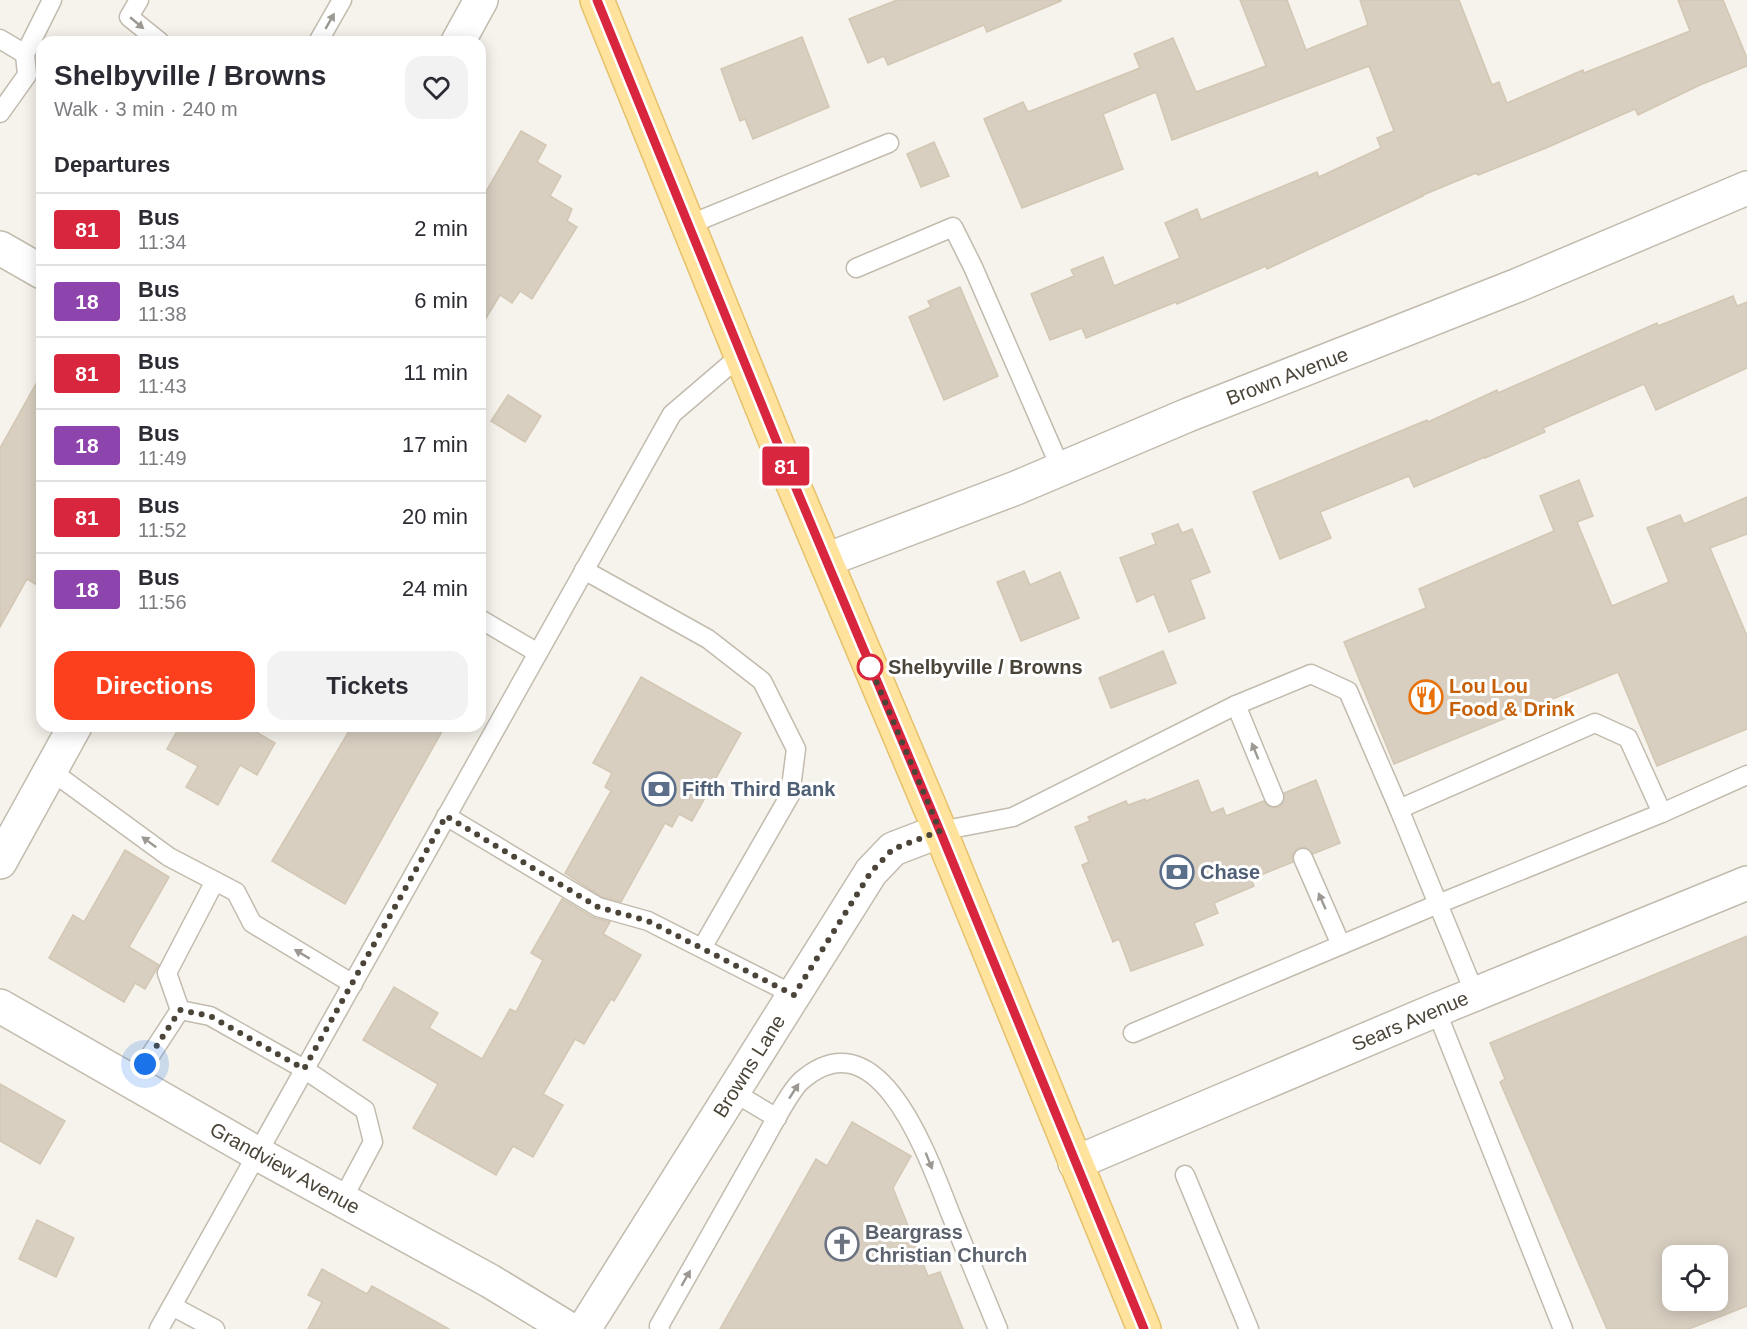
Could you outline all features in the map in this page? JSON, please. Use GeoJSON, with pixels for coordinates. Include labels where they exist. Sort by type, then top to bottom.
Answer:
{"type":"FeatureCollection","features":[{"type":"Feature","properties":{"kind":"main road"},"geometry":{"type":"LineString","coordinates":[[597,0],[741,355],[940,831],[1144,1329]]}},
{"type":"Feature","properties":{"kind":"street"},"geometry":{"type":"LineString","coordinates":[[461,36],[481,0]]}},
{"type":"Feature","properties":{"kind":"street","name":"Brown Avenue"},"geometry":{"type":"LineString","coordinates":[[826,560],[1061,469],[1188,415],[1518,285],[1747,188]]}},
{"type":"Feature","properties":{"kind":"street"},"geometry":{"type":"LineString","coordinates":[[0,248],[36,269]]}},
{"type":"Feature","properties":{"kind":"street"},"geometry":{"type":"LineString","coordinates":[[0,862],[72,732]]}},
{"type":"Feature","properties":{"kind":"street","name":"Browns Lane"},"geometry":{"type":"LineString","coordinates":[[584,1329],[871,872],[893,849],[940,831]]}},
{"type":"Feature","properties":{"kind":"street","name":"Sears Avenue"},"geometry":{"type":"LineString","coordinates":[[1075,1163],[1436,1010],[1747,883]]}},
{"type":"Feature","properties":{"kind":"street","name":"Grandview Avenue"},"geometry":{"type":"LineString","coordinates":[[0,1006],[258,1154],[490,1281],[569,1329]]}},
{"type":"Feature","properties":{"kind":"lane"},"geometry":{"type":"LineString","coordinates":[[25,54],[52,0]]}},
{"type":"Feature","properties":{"kind":"lane"},"geometry":{"type":"LineString","coordinates":[[139,0],[129,17],[153,36]]}},
{"type":"Feature","properties":{"kind":"lane"},"geometry":{"type":"LineString","coordinates":[[321,36],[342,0]]}},
{"type":"Feature","properties":{"kind":"lane"},"geometry":{"type":"LineString","coordinates":[[0,39],[25,54],[34,80],[0,113]]}},
{"type":"Feature","properties":{"kind":"lane"},"geometry":{"type":"LineString","coordinates":[[688,225],[889,143]]}},
{"type":"Feature","properties":{"kind":"lane"},"geometry":{"type":"LineString","coordinates":[[856,268],[953,227],[973,267],[1061,469]]}},
{"type":"Feature","properties":{"kind":"lane"},"geometry":{"type":"LineString","coordinates":[[159,1329],[672,414],[741,355]]}},
{"type":"Feature","properties":{"kind":"lane"},"geometry":{"type":"LineString","coordinates":[[584,570],[708,639],[762,681],[796,749],[790,795],[702,948]]}},
{"type":"Feature","properties":{"kind":"lane"},"geometry":{"type":"LineString","coordinates":[[486,623],[537,653]]}},
{"type":"Feature","properties":{"kind":"lane"},"geometry":{"type":"LineString","coordinates":[[940,831],[1013,817],[1236,705],[1311,674],[1348,691],[1475,994]]}},
{"type":"Feature","properties":{"kind":"lane"},"geometry":{"type":"LineString","coordinates":[[1236,705],[1274,797]]}},
{"type":"Feature","properties":{"kind":"lane"},"geometry":{"type":"LineString","coordinates":[[1399,809],[1595,723],[1628,738],[1662,813]]}},
{"type":"Feature","properties":{"kind":"lane"},"geometry":{"type":"LineString","coordinates":[[50,770],[169,857],[236,892],[252,923],[352,984]]}},
{"type":"Feature","properties":{"kind":"lane"},"geometry":{"type":"LineString","coordinates":[[1133,1033],[1438,904],[1662,813],[1747,775]]}},
{"type":"Feature","properties":{"kind":"lane"},"geometry":{"type":"LineString","coordinates":[[446,816],[598,907],[648,921],[794,995]]}},
{"type":"Feature","properties":{"kind":"lane"},"geometry":{"type":"LineString","coordinates":[[1303,858],[1341,945]]}},
{"type":"Feature","properties":{"kind":"lane"},"geometry":{"type":"LineString","coordinates":[[180,1010],[166,974],[215,880]]}},
{"type":"Feature","properties":{"kind":"lane"},"geometry":{"type":"LineString","coordinates":[[180,1010],[210,1016],[304,1069],[366,1110],[373,1142],[342,1200]]}},
{"type":"Feature","properties":{"kind":"lane"},"geometry":{"type":"LineString","coordinates":[[133,1082],[180,1010]]}},
{"type":"Feature","properties":{"kind":"lane"},"geometry":{"type":"LineString","coordinates":[[1436,1010],[1563,1329]]}},
{"type":"Feature","properties":{"kind":"lane"},"geometry":{"type":"LineString","coordinates":[[660,1329],[659,1326],[777,1118],[800,1082],[821,1068],[844,1062],[866,1070],[887,1088],[917,1132],[998,1329]]}},
{"type":"Feature","properties":{"kind":"lane"},"geometry":{"type":"LineString","coordinates":[[733,1092],[777,1118]]}},
{"type":"Feature","properties":{"kind":"lane"},"geometry":{"type":"LineString","coordinates":[[1185,1175],[1249,1329]]}},
{"type":"Feature","properties":{"kind":"lane"},"geometry":{"type":"LineString","coordinates":[[172,1306],[215,1329]]}},
{"type":"Feature","properties":{"kind":"building"},"geometry":{"type":"Polygon","coordinates":[[[897,0],[1061,1],[987,32],[984,25],[888,65],[884,56],[868,63],[849,19],[897,0]]]}},
{"type":"Feature","properties":{"kind":"building"},"geometry":{"type":"Polygon","coordinates":[[[1240,0],[1287,0],[1306,50],[1368,25],[1360,0],[1459,0],[1492,85],[1499,82],[1507,103],[1583,70],[1584,73],[1690,31],[1678,0],[1723,0],[1747,58],[1747,66],[1700,85],[1638,115],[1635,109],[1546,148],[1423,195],[1267,269],[1266,266],[1177,304],[1176,302],[1086,338],[1082,328],[1050,340],[1031,294],[1074,276],[1071,270],[1103,257],[1114,286],[1180,258],[1165,223],[1197,209],[1201,220],[1317,172],[1319,177],[1381,148],[1377,138],[1394,131],[1369,66],[1172,140],[1156,92],[1103,114],[1123,169],[1022,208],[984,119],[1023,102],[1028,112],[1140,68],[1134,54],[1173,38],[1196,92],[1266,66],[1240,0]]]}},
{"type":"Feature","properties":{"kind":"building"},"geometry":{"type":"Polygon","coordinates":[[[802,37],[829,107],[753,139],[745,119],[740,121],[721,69],[802,37]]]}},
{"type":"Feature","properties":{"kind":"building"},"geometry":{"type":"Polygon","coordinates":[[[521,131],[546,145],[537,162],[561,176],[550,196],[572,209],[567,221],[577,227],[532,299],[520,291],[512,303],[500,295],[486,318],[486,192],[521,131]]]}},
{"type":"Feature","properties":{"kind":"building"},"geometry":{"type":"Polygon","coordinates":[[[934,142],[949,176],[921,187],[907,154],[934,142]]]}},
{"type":"Feature","properties":{"kind":"building"},"geometry":{"type":"Polygon","coordinates":[[[960,287],[998,376],[944,400],[909,317],[931,307],[928,301],[960,287]]]}},
{"type":"Feature","properties":{"kind":"building"},"geometry":{"type":"Polygon","coordinates":[[[1733,296],[1737,306],[1747,302],[1747,368],[1656,410],[1644,384],[1543,428],[1545,432],[1414,487],[1409,476],[1320,512],[1331,538],[1280,559],[1253,492],[1427,420],[1428,422],[1497,390],[1498,393],[1657,323],[1658,326],[1733,296]]]}},
{"type":"Feature","properties":{"kind":"building"},"geometry":{"type":"Polygon","coordinates":[[[36,384],[36,584],[27,579],[0,627],[0,448],[36,384]]]}},
{"type":"Feature","properties":{"kind":"building"},"geometry":{"type":"Polygon","coordinates":[[[508,395],[541,416],[525,442],[491,421],[508,395]]]}},
{"type":"Feature","properties":{"kind":"building"},"geometry":{"type":"Polygon","coordinates":[[[1579,480],[1593,516],[1577,522],[1612,606],[1669,582],[1647,528],[1680,515],[1684,524],[1747,497],[1747,534],[1710,548],[1747,636],[1747,729],[1657,766],[1618,672],[1394,764],[1344,642],[1426,608],[1419,589],[1554,531],[1540,496],[1579,480]]]}},
{"type":"Feature","properties":{"kind":"building"},"geometry":{"type":"Polygon","coordinates":[[[1178,524],[1182,533],[1192,529],[1210,572],[1190,580],[1205,618],[1169,632],[1154,594],[1137,602],[1120,558],[1156,544],[1152,534],[1178,524]]]}},
{"type":"Feature","properties":{"kind":"building"},"geometry":{"type":"Polygon","coordinates":[[[1024,571],[1030,585],[1060,572],[1079,618],[1021,641],[997,582],[1024,571]]]}},
{"type":"Feature","properties":{"kind":"building"},"geometry":{"type":"Polygon","coordinates":[[[1163,651],[1176,683],[1111,708],[1099,678],[1163,651]]]}},
{"type":"Feature","properties":{"kind":"building","name":"Fifth Third Bank"},"geometry":{"type":"Polygon","coordinates":[[[641,677],[741,733],[692,821],[679,814],[672,827],[665,823],[621,902],[602,897],[565,873],[611,791],[605,787],[612,773],[593,763],[641,677]]]}},
{"type":"Feature","properties":{"kind":"building"},"geometry":{"type":"Polygon","coordinates":[[[177,732],[256,732],[275,743],[257,775],[240,765],[218,805],[186,787],[198,766],[167,749],[177,732]]]}},
{"type":"Feature","properties":{"kind":"building"},"geometry":{"type":"Polygon","coordinates":[[[348,732],[442,732],[345,904],[272,861],[348,732]]]}},
{"type":"Feature","properties":{"kind":"building","name":"Chase"},"geometry":{"type":"Polygon","coordinates":[[[1198,780],[1211,813],[1223,808],[1226,816],[1264,801],[1268,806],[1278,808],[1283,803],[1284,793],[1316,780],[1340,843],[1313,854],[1305,847],[1298,848],[1292,856],[1293,862],[1251,879],[1254,886],[1214,903],[1218,913],[1194,923],[1203,945],[1131,971],[1119,939],[1113,942],[1082,865],[1089,862],[1075,827],[1090,821],[1088,817],[1126,801],[1128,805],[1145,799],[1146,801],[1198,780]]]}},
{"type":"Feature","properties":{"kind":"building"},"geometry":{"type":"Polygon","coordinates":[[[125,850],[169,877],[129,947],[159,965],[145,989],[135,983],[124,1002],[49,958],[73,915],[84,922],[125,850]]]}},
{"type":"Feature","properties":{"kind":"building"},"geometry":{"type":"Polygon","coordinates":[[[562,899],[592,917],[610,922],[603,934],[641,955],[614,1001],[611,999],[584,1044],[575,1039],[543,1094],[563,1105],[533,1157],[513,1146],[496,1175],[413,1128],[438,1084],[363,1040],[394,987],[438,1013],[429,1028],[482,1059],[510,1009],[516,1012],[543,960],[531,953],[562,899]]]}},
{"type":"Feature","properties":{"kind":"building"},"geometry":{"type":"Polygon","coordinates":[[[1747,936],[1747,1306],[1689,1329],[1607,1329],[1500,1082],[1505,1079],[1490,1043],[1747,936]]]}},
{"type":"Feature","properties":{"kind":"building"},"geometry":{"type":"Polygon","coordinates":[[[0,1084],[65,1121],[40,1164],[0,1141],[0,1084]]]}},
{"type":"Feature","properties":{"kind":"building","name":"Beargrass Christian Church"},"geometry":{"type":"Polygon","coordinates":[[[852,1122],[911,1156],[893,1188],[928,1276],[940,1272],[963,1329],[720,1329],[816,1159],[827,1166],[852,1122]]]}},
{"type":"Feature","properties":{"kind":"building"},"geometry":{"type":"Polygon","coordinates":[[[37,1220],[74,1238],[56,1277],[19,1259],[37,1220]]]}},
{"type":"Feature","properties":{"kind":"building"},"geometry":{"type":"Polygon","coordinates":[[[322,1269],[367,1294],[372,1286],[449,1329],[308,1329],[322,1302],[308,1295],[322,1269]]]}},
{"type":"Feature","properties":{"kind":"bus line","name":"81"},"geometry":{"type":"LineString","coordinates":[[597,0],[785,462],[940,831],[1144,1329]]}},
{"type":"Feature","properties":{"kind":"place","name":"Shelbyville / Browns"},"geometry":{"type":"Point","coordinates":[870,667]}},
{"type":"Feature","properties":{"kind":"place","name":"Lou Lou Food & Drink"},"geometry":{"type":"Point","coordinates":[1426,697]}},
{"type":"Feature","properties":{"kind":"place","name":"Fifth Third Bank"},"geometry":{"type":"Point","coordinates":[659,789]}},
{"type":"Feature","properties":{"kind":"place","name":"Chase"},"geometry":{"type":"Point","coordinates":[1177,872]}},
{"type":"Feature","properties":{"kind":"place","name":"Beargrass Christian Church"},"geometry":{"type":"Point","coordinates":[842,1244]}},
{"type":"Feature","properties":{"kind":"route"},"geometry":{"type":"LineString","coordinates":[[145,1064],[180,1010],[210,1016],[304,1069],[446,816],[598,907],[648,921],[794,995],[871,872],[893,849],[940,831],[870,667]]}}]}
